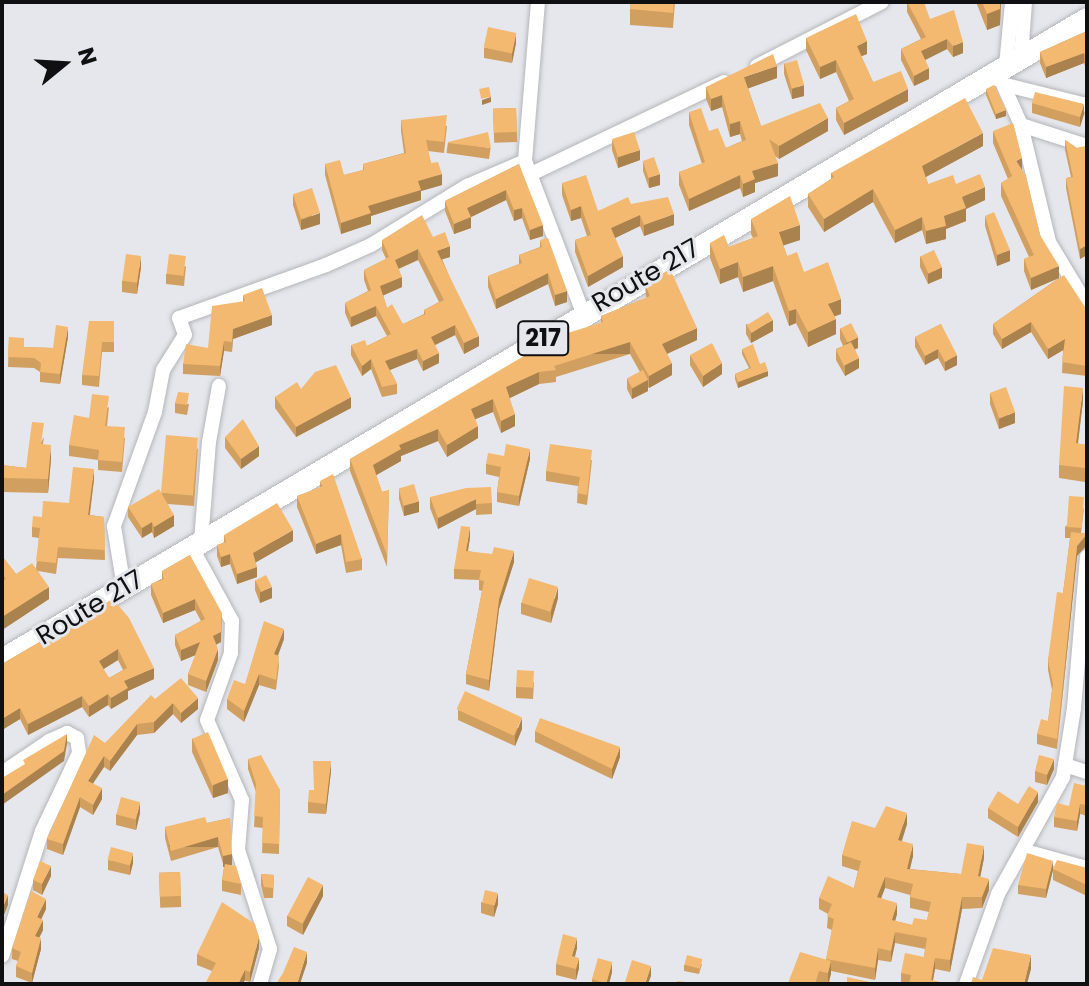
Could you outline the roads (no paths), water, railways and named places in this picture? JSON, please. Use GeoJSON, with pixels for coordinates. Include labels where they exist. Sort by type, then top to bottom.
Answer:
{"type":"FeatureCollection","features":[{"type":"Feature","properties":{"kind":"main road","name":"Route 217"},"geometry":{"type":"LineString","coordinates":[[2,660],[583,313],[1007,70],[1087,19]]}},
{"type":"Feature","properties":{"kind":"street"},"geometry":{"type":"LineString","coordinates":[[538,2],[527,168],[583,313]]}},
{"type":"Feature","properties":{"kind":"street"},"geometry":{"type":"LineString","coordinates":[[124,588],[114,526],[155,412],[163,370],[185,335],[179,318],[337,260],[467,186],[527,168],[882,2]]}},
{"type":"Feature","properties":{"kind":"street"},"geometry":{"type":"LineString","coordinates":[[1012,2],[1007,70],[1049,242],[1087,305]]}},
{"type":"Feature","properties":{"kind":"street"},"geometry":{"type":"LineString","coordinates":[[1007,70],[1025,2]]}},
{"type":"Feature","properties":{"kind":"street"},"geometry":{"type":"LineString","coordinates":[[1007,70],[1087,105]]}},
{"type":"Feature","properties":{"kind":"street"},"geometry":{"type":"LineString","coordinates":[[1021,125],[1087,146]]}},
{"type":"Feature","properties":{"kind":"street"},"geometry":{"type":"LineString","coordinates":[[219,386],[196,544],[232,621],[231,653],[207,720],[242,800],[238,850],[270,949],[260,984]]}},
{"type":"Feature","properties":{"kind":"street"},"geometry":{"type":"LineString","coordinates":[[966,984],[982,931],[1053,801],[1065,765],[1087,557]]}},
{"type":"Feature","properties":{"kind":"street"},"geometry":{"type":"LineString","coordinates":[[2,773],[49,741],[67,733],[77,738],[79,753],[42,831],[2,956]]}},
{"type":"Feature","properties":{"kind":"street"},"geometry":{"type":"LineString","coordinates":[[1065,765],[1087,772]]}},
{"type":"Feature","properties":{"kind":"street"},"geometry":{"type":"LineString","coordinates":[[1025,851],[1087,868]]}}]}
